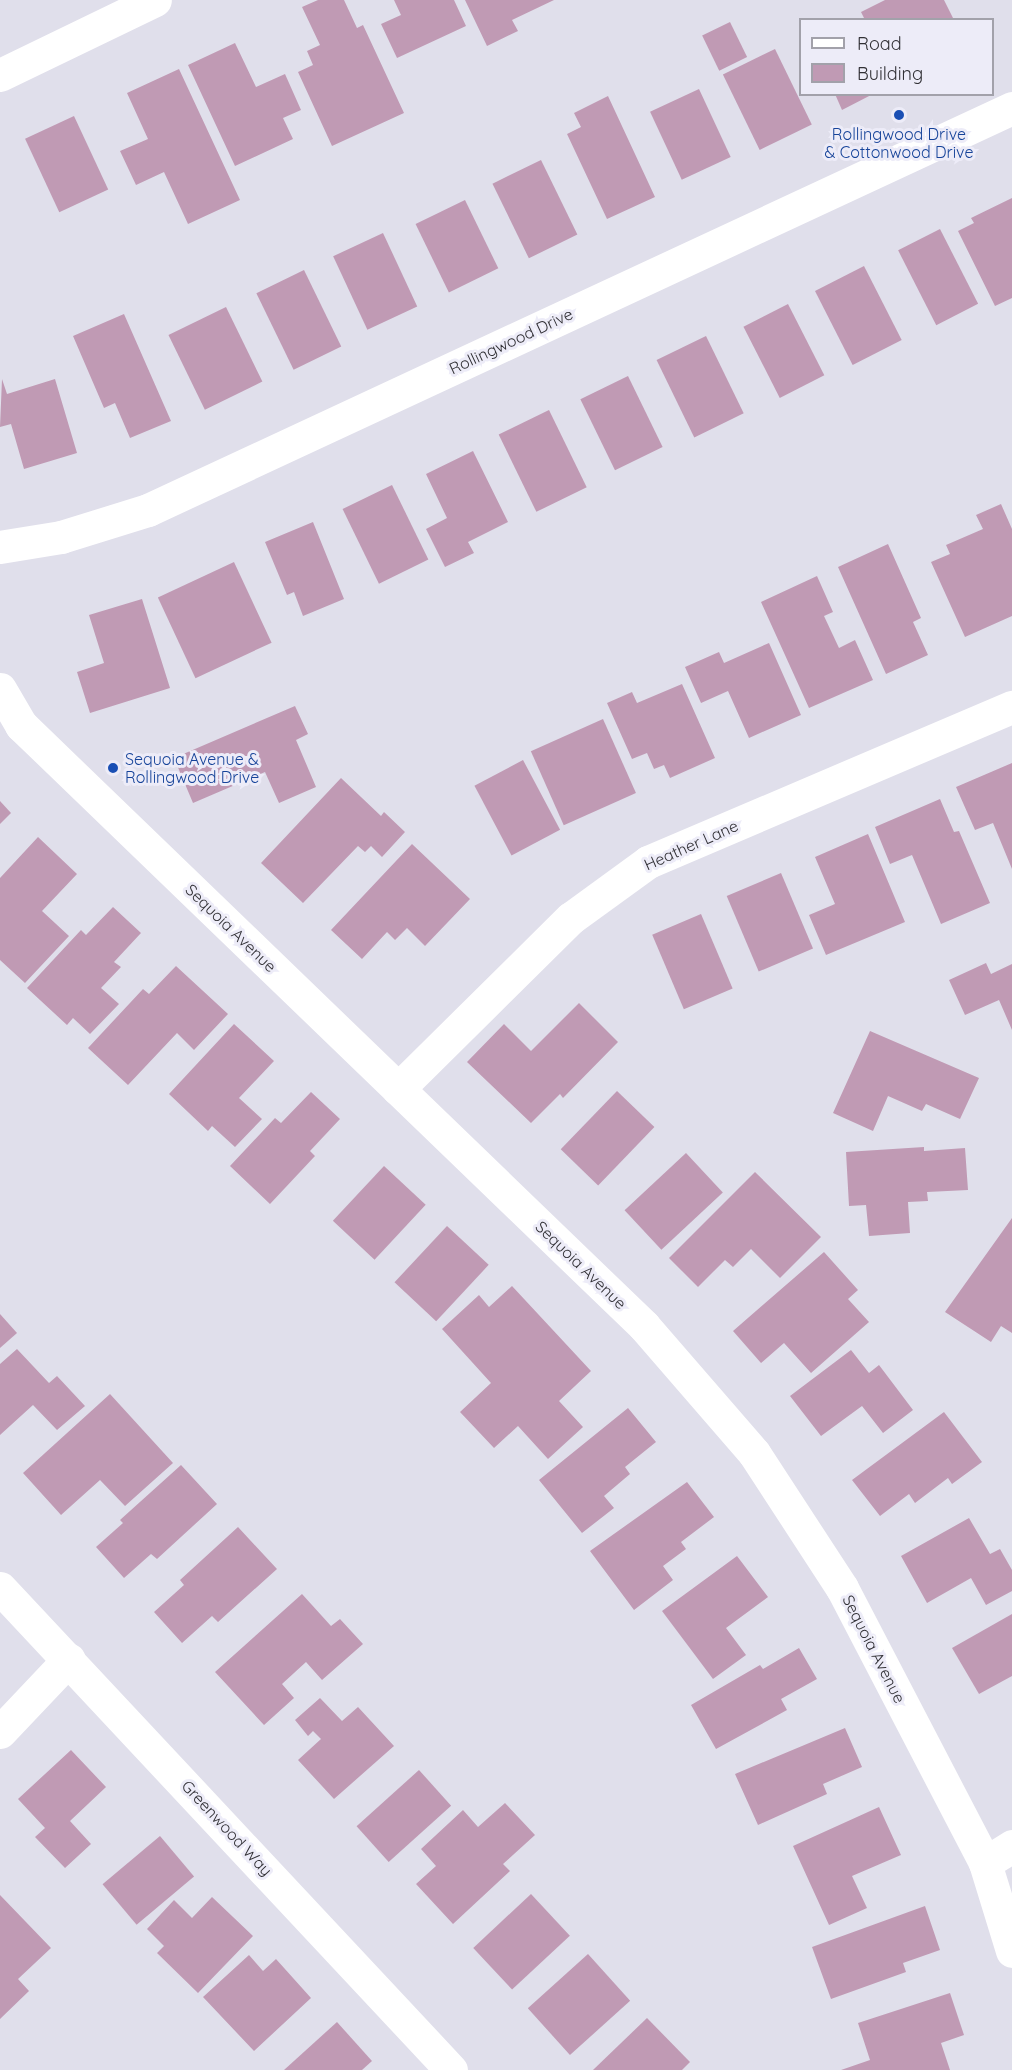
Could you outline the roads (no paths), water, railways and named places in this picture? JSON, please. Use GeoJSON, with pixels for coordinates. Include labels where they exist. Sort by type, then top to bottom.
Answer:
{"type":"FeatureCollection","features":[{"type":"Feature","properties":{"kind":"street"},"geometry":{"type":"LineString","coordinates":[[0,75],[155,0]]}},
{"type":"Feature","properties":{"kind":"street","name":"Rollingwood Drive"},"geometry":{"type":"LineString","coordinates":[[0,547],[61,537],[148,510],[1012,108]]}},
{"type":"Feature","properties":{"kind":"street","name":"Sequoia Avenue"},"geometry":{"type":"LineString","coordinates":[[0,689],[21,726],[644,1326],[754,1453],[842,1588],[998,1854],[1012,1951]]}},
{"type":"Feature","properties":{"kind":"street","name":"Heather Lane"},"geometry":{"type":"LineString","coordinates":[[398,1089],[571,918],[648,862],[1012,707]]}},
{"type":"Feature","properties":{"kind":"street","name":"Greenwood Way"},"geometry":{"type":"LineString","coordinates":[[0,1588],[69,1659],[451,2070]]}},
{"type":"Feature","properties":{"kind":"street"},"geometry":{"type":"LineString","coordinates":[[0,1732],[69,1659]]}},
{"type":"Feature","properties":{"kind":"place","name":"Rollingwood Drive & Cottonwood Drive"},"geometry":{"type":"Point","coordinates":[899,115]}},
{"type":"Feature","properties":{"kind":"place","name":"Sequoia Avenue & Rollingwood Drive"},"geometry":{"type":"Point","coordinates":[113,768]}}]}
